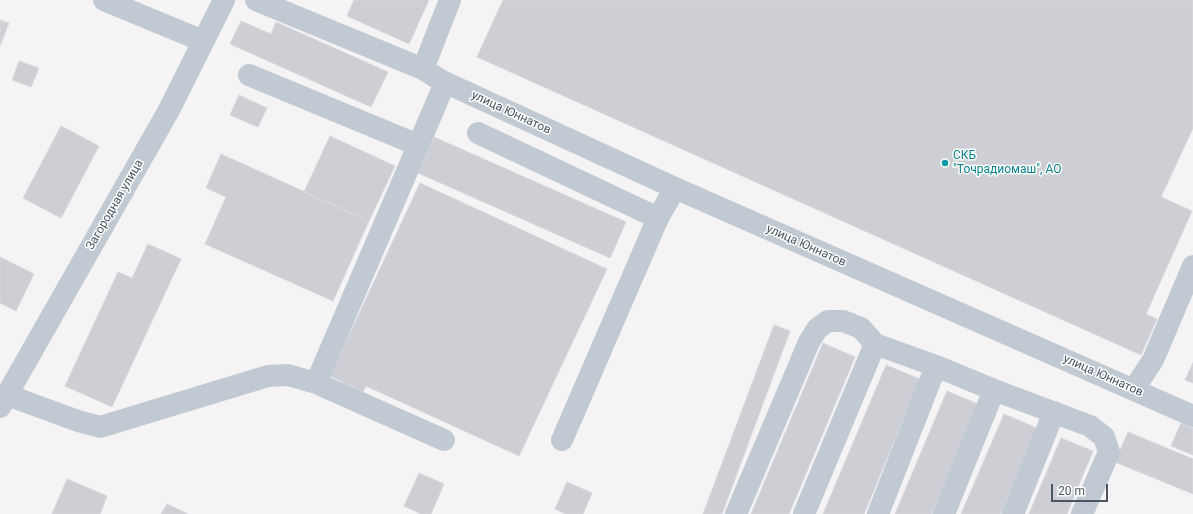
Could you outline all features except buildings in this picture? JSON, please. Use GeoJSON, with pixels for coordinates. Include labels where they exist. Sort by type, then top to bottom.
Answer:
{"type":"FeatureCollection","features":[{"type":"Feature","properties":{"kind":"street"},"geometry":{"type":"LineString","coordinates":[[104,0],[202,41]]}},
{"type":"Feature","properties":{"kind":"street","name":"Загородная улица"},"geometry":{"type":"LineString","coordinates":[[3,401],[169,110],[202,41],[224,0]]}},
{"type":"Feature","properties":{"kind":"street","name":"улица Юннатов"},"geometry":{"type":"LineString","coordinates":[[256,0],[423,69],[445,83],[675,188],[1193,416]]}},
{"type":"Feature","properties":{"kind":"street"},"geometry":{"type":"LineString","coordinates":[[423,69],[450,0]]}},
{"type":"Feature","properties":{"kind":"street"},"geometry":{"type":"LineString","coordinates":[[249,75],[418,145]]}},
{"type":"Feature","properties":{"kind":"street"},"geometry":{"type":"LineString","coordinates":[[316,383],[445,83]]}},
{"type":"Feature","properties":{"kind":"street"},"geometry":{"type":"LineString","coordinates":[[478,133],[658,218]]}},
{"type":"Feature","properties":{"kind":"street"},"geometry":{"type":"LineString","coordinates":[[562,440],[658,218],[675,188]]}},
{"type":"Feature","properties":{"kind":"street"},"geometry":{"type":"LineString","coordinates":[[1134,390],[1153,360],[1193,266]]}},
{"type":"Feature","properties":{"kind":"street"},"geometry":{"type":"LineString","coordinates":[[736,514],[809,342],[817,329],[828,321],[843,321],[861,328],[875,344],[1090,426],[1104,437],[1109,452],[1082,514]]}},
{"type":"Feature","properties":{"kind":"street"},"geometry":{"type":"LineString","coordinates":[[804,514],[875,344]]}},
{"type":"Feature","properties":{"kind":"street"},"geometry":{"type":"LineString","coordinates":[[878,514],[936,366]]}},
{"type":"Feature","properties":{"kind":"street"},"geometry":{"type":"LineString","coordinates":[[3,401],[100,427],[268,376],[288,375],[316,383],[444,440]]}},
{"type":"Feature","properties":{"kind":"street"},"geometry":{"type":"LineString","coordinates":[[944,514],[994,390]]}},
{"type":"Feature","properties":{"kind":"street"},"geometry":{"type":"LineString","coordinates":[[1013,514],[1054,412]]}},
{"type":"Feature","properties":{"kind":"place","name":"СКБ \"Точрадиомаш\", АО"},"geometry":{"type":"Point","coordinates":[945,163]}}]}
